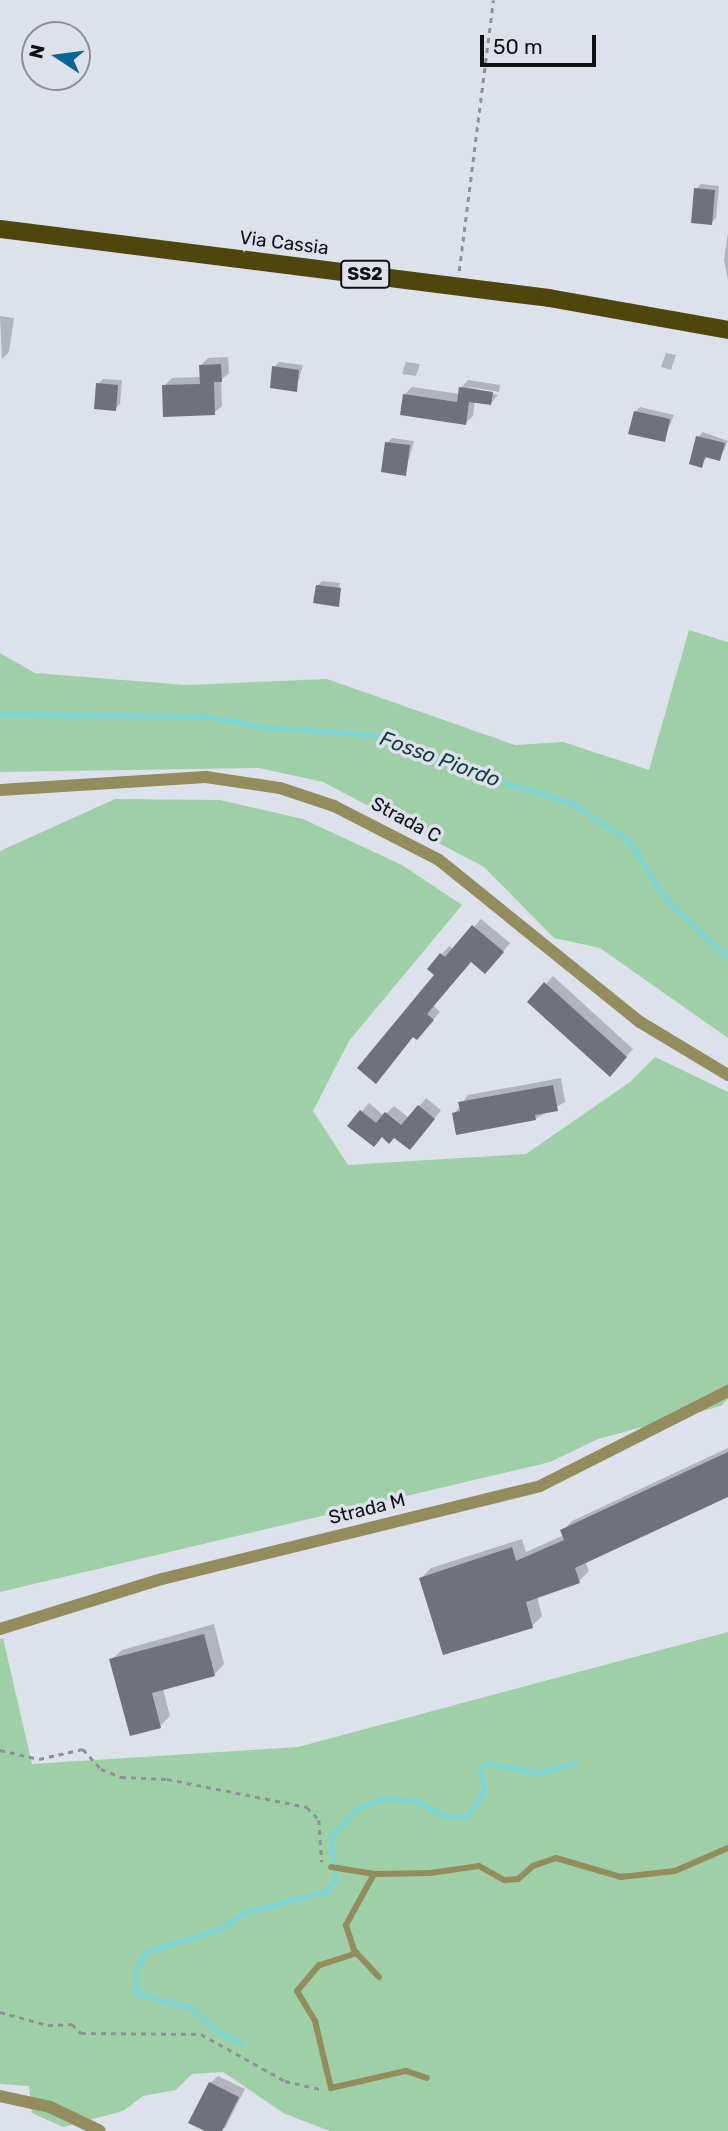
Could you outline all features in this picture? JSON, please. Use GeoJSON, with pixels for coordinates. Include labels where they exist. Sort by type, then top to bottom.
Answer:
{"type":"FeatureCollection","features":[{"type":"Feature","properties":{"kind":"main road","name":"Via Cassia"},"geometry":{"type":"LineString","coordinates":[[0,229],[457,285],[640,312],[728,330]]}},
{"type":"Feature","properties":{"kind":"street","name":"Strada C"},"geometry":{"type":"LineString","coordinates":[[0,790],[206,777],[280,788],[334,806],[439,860],[640,1022],[728,1075]]}},
{"type":"Feature","properties":{"kind":"street","name":"Strada M"},"geometry":{"type":"LineString","coordinates":[[0,1629],[162,1579],[540,1486],[728,1391]]}},
{"type":"Feature","properties":{"kind":"street"},"geometry":{"type":"LineString","coordinates":[[0,2096],[50,2107],[100,2131]]}},
{"type":"Feature","properties":{"kind":"lane"},"geometry":{"type":"LineString","coordinates":[[334,1867],[374,1874],[430,1873],[479,1866],[504,1880],[518,1879],[533,1866],[556,1858],[621,1877],[675,1871],[728,1842]]}},
{"type":"Feature","properties":{"kind":"lane"},"geometry":{"type":"LineString","coordinates":[[715,1851],[728,1848]]}},
{"type":"Feature","properties":{"kind":"lane"},"geometry":{"type":"LineString","coordinates":[[374,1874],[346,1925],[358,1953],[379,1977]]}},
{"type":"Feature","properties":{"kind":"lane"},"geometry":{"type":"LineString","coordinates":[[358,1953],[319,1965],[297,1992],[315,2021],[331,2088],[398,2071],[427,2078]]}},
{"type":"Feature","properties":{"kind":"path"},"geometry":{"type":"LineString","coordinates":[[457,285],[493,0]]}},
{"type":"Feature","properties":{"kind":"path"},"geometry":{"type":"LineString","coordinates":[[0,1750],[39,1759],[83,1749],[102,1769],[121,1777],[167,1779],[307,1807],[319,1820],[321,1860],[334,1867]]}},
{"type":"Feature","properties":{"kind":"path"},"geometry":{"type":"LineString","coordinates":[[0,2012],[48,2025],[72,2024],[81,2033],[201,2034],[285,2081],[331,2088]]}},
{"type":"Feature","properties":{"kind":"green space"},"geometry":{"type":"Polygon","coordinates":[[[689,630],[728,642],[728,1038],[600,948],[554,938],[484,867],[323,782],[259,768],[0,772],[0,653],[35,673],[186,685],[327,679],[515,745],[563,742],[649,770],[689,630]]]}},
{"type":"Feature","properties":{"kind":"green space"},"geometry":{"type":"Polygon","coordinates":[[[115,799],[220,800],[303,819],[402,865],[462,905],[349,1041],[313,1111],[348,1165],[526,1154],[630,1082],[655,1057],[728,1092],[728,1399],[721,1406],[598,1439],[550,1462],[0,1592],[0,851],[115,799]]]}},
{"type":"Feature","properties":{"kind":"green space"},"geometry":{"type":"Polygon","coordinates":[[[728,1632],[728,2131],[330,2131],[285,2114],[223,2072],[192,2074],[176,2090],[143,2096],[123,2111],[63,2127],[32,2113],[29,2086],[0,2084],[0,1639],[3,1638],[32,1764],[298,1747],[728,1632]]]}},
{"type":"Feature","properties":{"kind":"building"},"geometry":{"type":"Polygon","coordinates":[[[694,188],[715,190],[712,225],[691,223],[694,188]]]}},
{"type":"Feature","properties":{"kind":"building"},"geometry":{"type":"Polygon","coordinates":[[[221,364],[222,382],[214,382],[215,415],[163,417],[162,385],[200,384],[199,365],[221,364]]]}},
{"type":"Feature","properties":{"kind":"building"},"geometry":{"type":"Polygon","coordinates":[[[272,366],[299,370],[297,392],[270,388],[272,366]]]}},
{"type":"Feature","properties":{"kind":"building"},"geometry":{"type":"Polygon","coordinates":[[[96,383],[118,385],[116,411],[94,409],[96,383]]]}},
{"type":"Feature","properties":{"kind":"building"},"geometry":{"type":"Polygon","coordinates":[[[459,387],[493,392],[491,405],[469,402],[466,425],[400,415],[403,394],[457,402],[459,387]]]}},
{"type":"Feature","properties":{"kind":"building"},"geometry":{"type":"Polygon","coordinates":[[[634,411],[670,419],[665,442],[628,434],[634,411]]]}},
{"type":"Feature","properties":{"kind":"building"},"geometry":{"type":"Polygon","coordinates":[[[696,436],[725,443],[720,461],[705,457],[702,468],[689,464],[696,436]]]}},
{"type":"Feature","properties":{"kind":"building"},"geometry":{"type":"Polygon","coordinates":[[[385,442],[410,445],[406,476],[381,472],[385,442]]]}},
{"type":"Feature","properties":{"kind":"building"},"geometry":{"type":"Polygon","coordinates":[[[316,585],[341,588],[339,607],[313,603],[316,585]]]}},
{"type":"Feature","properties":{"kind":"building"},"geometry":{"type":"Polygon","coordinates":[[[472,925],[504,952],[485,974],[471,962],[427,1014],[434,1020],[417,1040],[413,1037],[376,1084],[357,1068],[434,975],[427,969],[440,953],[445,957],[472,925]]]}},
{"type":"Feature","properties":{"kind":"building"},"geometry":{"type":"Polygon","coordinates":[[[544,982],[627,1057],[610,1077],[527,1002],[544,982]]]}},
{"type":"Feature","properties":{"kind":"building"},"geometry":{"type":"Polygon","coordinates":[[[553,1085],[558,1111],[535,1115],[536,1120],[456,1135],[452,1113],[460,1111],[458,1102],[553,1085]]]}},
{"type":"Feature","properties":{"kind":"building"},"geometry":{"type":"Polygon","coordinates":[[[418,1105],[435,1119],[410,1150],[394,1138],[389,1144],[382,1137],[374,1147],[347,1126],[360,1110],[376,1123],[385,1112],[401,1125],[418,1105]]]}},
{"type":"Feature","properties":{"kind":"building"},"geometry":{"type":"Polygon","coordinates":[[[728,1452],[728,1497],[575,1568],[580,1583],[526,1602],[533,1628],[443,1655],[419,1578],[512,1547],[516,1561],[564,1540],[560,1530],[728,1452]]]}},
{"type":"Feature","properties":{"kind":"building"},"geometry":{"type":"Polygon","coordinates":[[[204,1634],[215,1676],[152,1693],[161,1728],[130,1736],[109,1659],[204,1634]]]}},
{"type":"Feature","properties":{"kind":"building"},"geometry":{"type":"Polygon","coordinates":[[[209,2082],[239,2097],[222,2131],[205,2131],[188,2123],[209,2082]]]}},
{"type":"Feature","properties":{"kind":"waterway","name":"Fosso Piordo"},"geometry":{"type":"LineString","coordinates":[[0,714],[205,716],[263,727],[376,735],[458,768],[572,803],[629,841],[668,901],[728,958]]}},
{"type":"Feature","properties":{"kind":"waterway"},"geometry":{"type":"LineString","coordinates":[[242,2044],[219,2033],[190,2008],[137,1994],[135,1973],[145,1952],[218,1930],[243,1913],[327,1891],[335,1880],[331,1836],[358,1808],[383,1799],[418,1801],[444,1816],[467,1817],[484,1792],[480,1771],[486,1763],[539,1773],[575,1763]]}}]}
